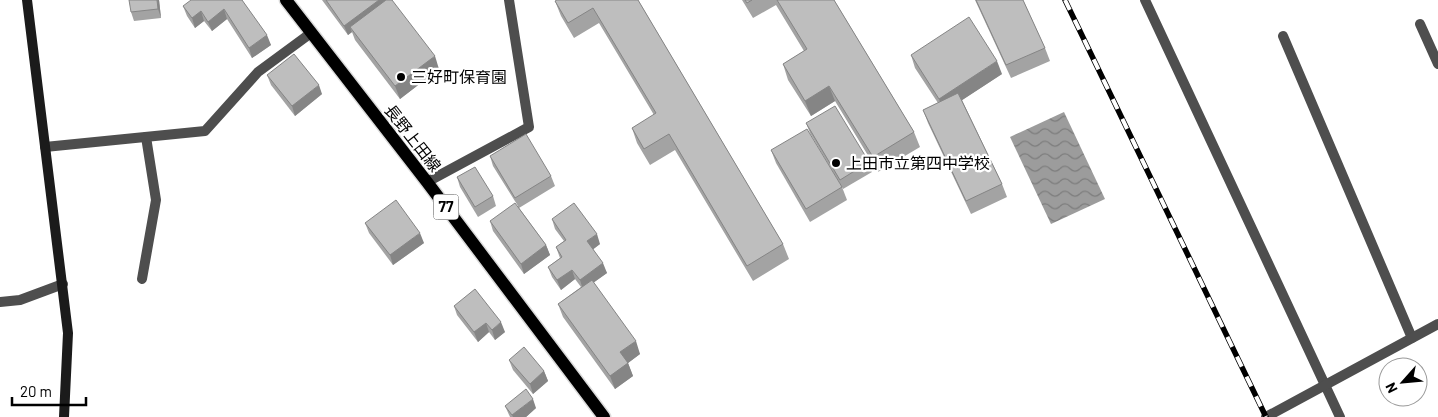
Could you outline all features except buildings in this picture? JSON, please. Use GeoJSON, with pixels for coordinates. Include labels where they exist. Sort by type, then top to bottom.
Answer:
{"type":"FeatureCollection","features":[{"type":"Feature","properties":{"kind":"main road","name":"長野上田線"},"geometry":{"type":"LineString","coordinates":[[286,0],[427,182],[604,417]]}},
{"type":"Feature","properties":{"kind":"street"},"geometry":{"type":"LineString","coordinates":[[27,0],[68,333],[68,380],[64,417]]}},
{"type":"Feature","properties":{"kind":"street"},"geometry":{"type":"LineString","coordinates":[[427,182],[530,127],[509,0]]}},
{"type":"Feature","properties":{"kind":"street"},"geometry":{"type":"LineString","coordinates":[[1146,0],[1340,417]]}},
{"type":"Feature","properties":{"kind":"street"},"geometry":{"type":"LineString","coordinates":[[1420,24],[1438,64]]}},
{"type":"Feature","properties":{"kind":"street"},"geometry":{"type":"LineString","coordinates":[[46,147],[205,131],[258,72],[311,33]]}},
{"type":"Feature","properties":{"kind":"street"},"geometry":{"type":"LineString","coordinates":[[1282,36],[1412,338]]}},
{"type":"Feature","properties":{"kind":"street"},"geometry":{"type":"LineString","coordinates":[[142,279],[156,200],[146,137]]}},
{"type":"Feature","properties":{"kind":"street"},"geometry":{"type":"LineString","coordinates":[[0,302],[20,300],[63,284]]}},
{"type":"Feature","properties":{"kind":"street"},"geometry":{"type":"LineString","coordinates":[[1266,417],[1438,324]]}},
{"type":"Feature","properties":{"kind":"water"},"geometry":{"type":"Polygon","coordinates":[[[1064,112],[1105,199],[1051,224],[1010,137],[1064,112]]]}},
{"type":"Feature","properties":{"kind":"railway"},"geometry":{"type":"LineString","coordinates":[[1065,0],[1266,417]]}},
{"type":"Feature","properties":{"kind":"place","name":"三好町保育園"},"geometry":{"type":"Point","coordinates":[401,77]}},
{"type":"Feature","properties":{"kind":"place","name":"上田市立第四中学校"},"geometry":{"type":"Point","coordinates":[836,163]}}]}
